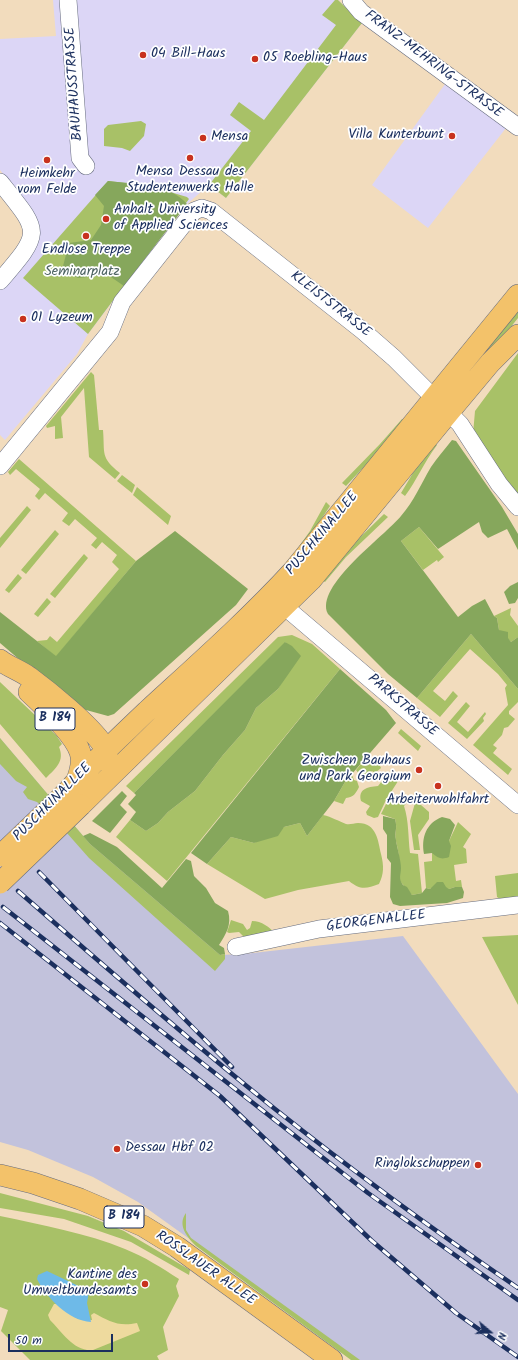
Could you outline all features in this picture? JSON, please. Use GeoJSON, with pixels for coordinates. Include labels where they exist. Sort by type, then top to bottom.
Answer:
{"type":"FeatureCollection","features":[{"type":"Feature","properties":{"kind":"main road","name":"PUSCHKINALLEE"},"geometry":{"type":"LineString","coordinates":[[0,856],[75,792],[107,779],[285,607],[318,571],[442,405],[518,295]]}},
{"type":"Feature","properties":{"kind":"main road","name":"PUSCHKINALLEE"},"geometry":{"type":"LineString","coordinates":[[0,883],[75,792],[105,750],[270,596],[442,405],[490,363],[518,335]]}},
{"type":"Feature","properties":{"kind":"main road","name":"B 184"},"geometry":{"type":"LineString","coordinates":[[4,663],[28,676],[45,690],[89,729],[105,750]]}},
{"type":"Feature","properties":{"kind":"main road","name":"B 184"},"geometry":{"type":"LineString","coordinates":[[4,663],[13,676],[35,697],[74,742],[80,752],[81,760],[75,792]]}},
{"type":"Feature","properties":{"kind":"main road","name":"PUSCHKINALLEE"},"geometry":{"type":"LineString","coordinates":[[105,750],[109,767],[107,779]]}},
{"type":"Feature","properties":{"kind":"main road","name":"ROSSLAUER ALLEE"},"geometry":{"type":"LineString","coordinates":[[0,1175],[80,1199],[143,1226],[177,1247],[332,1360]]}},
{"type":"Feature","properties":{"kind":"street","name":"BAUHAUSSTRASSE"},"geometry":{"type":"LineString","coordinates":[[68,0],[80,158],[86,166]]}},
{"type":"Feature","properties":{"kind":"street","name":"FRANZ-MEHRING-STRASSE"},"geometry":{"type":"LineString","coordinates":[[351,0],[361,12],[518,127]]}},
{"type":"Feature","properties":{"kind":"street"},"geometry":{"type":"LineString","coordinates":[[0,182],[27,216],[32,229],[31,241],[23,254],[0,281]]}},
{"type":"Feature","properties":{"kind":"street","name":"KLEISTSTRASSE"},"geometry":{"type":"LineString","coordinates":[[0,466],[110,332],[122,302],[194,211],[202,208],[211,211],[363,330],[394,358],[460,424],[499,484],[514,502]]}},
{"type":"Feature","properties":{"kind":"street","name":"PARKSTRASSE"},"geometry":{"type":"LineString","coordinates":[[285,607],[518,805]]}},
{"type":"Feature","properties":{"kind":"street","name":"GEORGENALLEE"},"geometry":{"type":"LineString","coordinates":[[236,947],[319,929],[518,905]]}},
{"type":"Feature","properties":{"kind":"shaded area","name":"Anhalt University of Applied Sciences"},"geometry":{"type":"Polygon","coordinates":[[[53,0],[338,0],[362,23],[226,198],[209,185],[187,204],[88,334],[77,354],[5,440],[0,435],[0,289],[24,261],[40,234],[35,217],[0,170],[0,39],[56,36],[53,0]]]}},
{"type":"Feature","properties":{"kind":"shaded area"},"geometry":{"type":"Polygon","coordinates":[[[445,84],[506,128],[428,228],[372,185],[445,84]]]}},
{"type":"Feature","properties":{"kind":"shaded area"},"geometry":{"type":"Polygon","coordinates":[[[0,738],[90,844],[220,955],[244,954],[403,936],[518,1094],[518,1360],[358,1360],[138,1202],[93,1177],[28,1150],[0,1142],[0,738]]]}},
{"type":"Feature","properties":{"kind":"green space"},"geometry":{"type":"Polygon","coordinates":[[[335,0],[338,0],[362,23],[226,198],[209,185],[251,131],[230,115],[239,102],[264,120],[336,25],[322,15],[335,0]]]}},
{"type":"Feature","properties":{"kind":"green space"},"geometry":{"type":"Polygon","coordinates":[[[141,121],[146,124],[144,136],[130,151],[122,148],[104,146],[104,129],[108,125],[141,121]]]}},
{"type":"Feature","properties":{"kind":"green space","name":"Seminarplatz"},"geometry":{"type":"Polygon","coordinates":[[[108,181],[150,186],[187,197],[189,199],[88,334],[23,278],[108,181]]]}},
{"type":"Feature","properties":{"kind":"green space"},"geometry":{"type":"Polygon","coordinates":[[[108,181],[161,188],[171,192],[187,204],[124,286],[108,275],[78,278],[62,270],[69,243],[91,240],[101,225],[104,206],[95,195],[108,181]]]}},
{"type":"Feature","properties":{"kind":"green space"},"geometry":{"type":"Polygon","coordinates":[[[518,305],[518,318],[467,382],[460,377],[518,305]]]}},
{"type":"Feature","properties":{"kind":"green space"},"geometry":{"type":"Polygon","coordinates":[[[518,353],[518,493],[511,492],[473,434],[475,411],[518,353]]]}},
{"type":"Feature","properties":{"kind":"green space"},"geometry":{"type":"Polygon","coordinates":[[[91,372],[94,375],[99,430],[103,430],[106,459],[120,473],[115,479],[89,457],[84,388],[61,417],[63,438],[55,439],[55,426],[47,428],[46,426],[91,372]]]}},
{"type":"Feature","properties":{"kind":"green space"},"geometry":{"type":"Polygon","coordinates":[[[402,419],[406,422],[346,486],[342,483],[380,444],[402,419]]]}},
{"type":"Feature","properties":{"kind":"green space"},"geometry":{"type":"Polygon","coordinates":[[[452,440],[456,441],[502,507],[518,534],[518,550],[507,529],[488,538],[482,532],[479,522],[438,549],[419,527],[401,541],[458,617],[472,606],[485,599],[494,616],[497,618],[499,630],[508,632],[508,638],[511,642],[518,637],[518,689],[471,634],[417,698],[388,674],[328,614],[326,603],[331,590],[353,562],[393,525],[406,510],[431,467],[452,440]]]}},
{"type":"Feature","properties":{"kind":"green space"},"geometry":{"type":"Polygon","coordinates":[[[434,443],[437,445],[405,496],[401,493],[422,458],[434,443]]]}},
{"type":"Feature","properties":{"kind":"green space"},"geometry":{"type":"Polygon","coordinates":[[[19,459],[136,561],[56,657],[37,641],[47,640],[50,636],[57,642],[119,569],[112,562],[117,555],[102,542],[96,549],[91,545],[97,538],[75,519],[69,526],[62,521],[68,513],[45,493],[39,500],[35,496],[40,489],[16,469],[10,475],[8,472],[19,459]]]}},
{"type":"Feature","properties":{"kind":"green space"},"geometry":{"type":"Polygon","coordinates":[[[122,475],[135,485],[132,493],[117,481],[122,475]]]}},
{"type":"Feature","properties":{"kind":"green space"},"geometry":{"type":"Polygon","coordinates":[[[137,487],[171,516],[168,525],[133,495],[137,487]]]}},
{"type":"Feature","properties":{"kind":"green space"},"geometry":{"type":"Polygon","coordinates":[[[326,502],[330,506],[298,554],[295,552],[310,531],[326,502]]]}},
{"type":"Feature","properties":{"kind":"green space"},"geometry":{"type":"Polygon","coordinates":[[[27,506],[31,510],[0,548],[0,538],[27,506]]]}},
{"type":"Feature","properties":{"kind":"green space"},"geometry":{"type":"Polygon","coordinates":[[[384,514],[388,517],[346,557],[325,582],[322,580],[342,555],[384,514]]]}},
{"type":"Feature","properties":{"kind":"green space"},"geometry":{"type":"Polygon","coordinates":[[[419,527],[444,557],[423,570],[401,541],[419,527]]]}},
{"type":"Feature","properties":{"kind":"green space"},"geometry":{"type":"Polygon","coordinates":[[[55,530],[59,534],[26,574],[21,570],[55,530]]]}},
{"type":"Feature","properties":{"kind":"green space"},"geometry":{"type":"Polygon","coordinates":[[[175,531],[248,589],[236,605],[114,714],[108,716],[75,707],[0,643],[0,612],[56,656],[136,561],[175,531]]]}},
{"type":"Feature","properties":{"kind":"green space"},"geometry":{"type":"Polygon","coordinates":[[[84,554],[88,558],[55,598],[50,594],[84,554]]]}},
{"type":"Feature","properties":{"kind":"green space"},"geometry":{"type":"Polygon","coordinates":[[[18,574],[22,578],[9,593],[5,590],[18,574]]]}},
{"type":"Feature","properties":{"kind":"green space"},"geometry":{"type":"Polygon","coordinates":[[[518,582],[518,598],[515,603],[509,604],[504,592],[510,586],[518,582]]]}},
{"type":"Feature","properties":{"kind":"green space"},"geometry":{"type":"Polygon","coordinates":[[[47,598],[51,602],[38,617],[34,614],[47,598]]]}},
{"type":"Feature","properties":{"kind":"green space"},"geometry":{"type":"Polygon","coordinates":[[[511,608],[510,615],[518,626],[518,637],[511,642],[499,630],[497,618],[494,616],[511,608]]]}},
{"type":"Feature","properties":{"kind":"green space"},"geometry":{"type":"Polygon","coordinates":[[[471,634],[518,689],[518,702],[509,711],[509,714],[515,719],[508,727],[504,728],[502,735],[493,745],[497,748],[493,753],[512,769],[508,775],[473,745],[508,705],[505,688],[507,685],[498,674],[470,649],[433,691],[445,701],[453,691],[458,696],[440,717],[417,698],[471,634]]]}},
{"type":"Feature","properties":{"kind":"green space"},"geometry":{"type":"Polygon","coordinates":[[[292,635],[312,644],[340,669],[167,881],[116,837],[130,820],[146,831],[158,823],[168,812],[195,791],[245,730],[256,708],[278,689],[287,673],[286,642],[134,793],[126,786],[278,637],[292,635]]]}},
{"type":"Feature","properties":{"kind":"green space"},"geometry":{"type":"Polygon","coordinates":[[[285,642],[292,646],[301,656],[278,689],[256,708],[245,730],[195,791],[168,812],[158,823],[146,831],[130,820],[136,812],[128,804],[136,795],[134,793],[285,642]]]}},
{"type":"Feature","properties":{"kind":"green space"},"geometry":{"type":"Polygon","coordinates":[[[340,669],[386,710],[396,723],[345,782],[334,801],[307,836],[300,823],[284,827],[278,836],[254,843],[231,837],[207,864],[191,853],[340,669]]]}},
{"type":"Feature","properties":{"kind":"green space"},"geometry":{"type":"Polygon","coordinates":[[[0,682],[56,735],[62,744],[59,747],[61,752],[60,760],[53,771],[46,778],[0,724],[0,682]]]}},
{"type":"Feature","properties":{"kind":"green space"},"geometry":{"type":"Polygon","coordinates":[[[466,702],[470,706],[457,722],[468,732],[485,712],[486,714],[483,718],[484,721],[467,739],[448,723],[466,702]]]}},
{"type":"Feature","properties":{"kind":"green space"},"geometry":{"type":"Polygon","coordinates":[[[401,729],[421,746],[418,751],[398,733],[401,729]]]}},
{"type":"Feature","properties":{"kind":"green space"},"geometry":{"type":"Polygon","coordinates":[[[0,738],[90,844],[220,955],[225,954],[225,959],[215,971],[89,858],[51,815],[37,802],[28,799],[23,792],[27,787],[16,781],[0,764],[0,738]]]}},
{"type":"Feature","properties":{"kind":"green space"},"geometry":{"type":"Polygon","coordinates":[[[366,758],[379,764],[381,768],[375,773],[372,771],[364,780],[356,770],[366,758]]]}},
{"type":"Feature","properties":{"kind":"green space"},"geometry":{"type":"Polygon","coordinates":[[[394,773],[400,778],[386,800],[378,817],[374,818],[367,815],[366,812],[370,806],[361,801],[360,797],[362,791],[370,787],[378,786],[382,781],[387,781],[394,773]]]}},
{"type":"Feature","properties":{"kind":"green space"},"geometry":{"type":"Polygon","coordinates":[[[352,775],[354,780],[357,781],[359,787],[356,793],[351,797],[346,798],[343,804],[334,801],[345,782],[352,775]]]}},
{"type":"Feature","properties":{"kind":"green space"},"geometry":{"type":"Polygon","coordinates":[[[122,791],[127,796],[120,805],[127,812],[110,833],[92,821],[122,791]]]}},
{"type":"Feature","properties":{"kind":"green space"},"geometry":{"type":"Polygon","coordinates":[[[403,793],[410,799],[404,806],[408,823],[410,853],[418,854],[422,893],[412,895],[399,880],[400,865],[395,819],[381,814],[388,800],[396,799],[403,793]]]}},
{"type":"Feature","properties":{"kind":"green space"},"geometry":{"type":"Polygon","coordinates":[[[415,803],[421,805],[429,812],[429,819],[418,835],[420,850],[414,850],[410,821],[415,803]]]}},
{"type":"Feature","properties":{"kind":"green space"},"geometry":{"type":"Polygon","coordinates":[[[323,815],[346,824],[364,824],[373,829],[376,834],[383,862],[383,873],[379,884],[363,888],[356,886],[349,881],[298,890],[265,899],[207,864],[231,837],[254,843],[284,827],[300,823],[307,836],[323,815]]]}},
{"type":"Feature","properties":{"kind":"green space"},"geometry":{"type":"Polygon","coordinates":[[[383,816],[395,819],[396,837],[401,865],[400,876],[403,885],[407,887],[412,895],[422,893],[426,888],[430,889],[437,882],[443,882],[449,889],[462,887],[464,892],[463,898],[447,903],[400,906],[393,904],[390,897],[391,863],[387,858],[387,835],[383,829],[383,816]]]}},
{"type":"Feature","properties":{"kind":"green space"},"geometry":{"type":"Polygon","coordinates":[[[442,817],[450,819],[455,825],[449,841],[451,846],[449,857],[442,858],[432,853],[424,854],[423,842],[428,827],[442,817]]]}},
{"type":"Feature","properties":{"kind":"green space"},"geometry":{"type":"Polygon","coordinates":[[[458,822],[471,834],[463,847],[466,849],[467,863],[454,865],[456,881],[461,880],[462,887],[449,889],[435,886],[430,889],[426,888],[424,862],[432,861],[432,853],[449,841],[458,822]]]}},
{"type":"Feature","properties":{"kind":"green space"},"geometry":{"type":"Polygon","coordinates":[[[90,833],[117,847],[162,888],[186,859],[191,861],[194,876],[206,888],[215,903],[228,911],[229,925],[219,945],[224,948],[225,954],[220,955],[90,844],[83,836],[90,833]]]}},
{"type":"Feature","properties":{"kind":"green space"},"geometry":{"type":"Polygon","coordinates":[[[518,873],[518,899],[503,901],[497,897],[495,876],[518,873]]]}},
{"type":"Feature","properties":{"kind":"green space"},"geometry":{"type":"Polygon","coordinates":[[[231,920],[243,924],[247,930],[250,928],[252,921],[259,922],[276,934],[247,940],[239,932],[227,932],[231,920]]]}},
{"type":"Feature","properties":{"kind":"green space"},"geometry":{"type":"Polygon","coordinates":[[[518,935],[518,1005],[482,937],[518,935]]]}},
{"type":"Feature","properties":{"kind":"green space"},"geometry":{"type":"Polygon","coordinates":[[[0,1193],[88,1216],[124,1231],[190,1270],[189,1275],[131,1242],[64,1219],[0,1208],[0,1193]]]}},
{"type":"Feature","properties":{"kind":"green space"},"geometry":{"type":"Polygon","coordinates":[[[186,1213],[186,1230],[191,1238],[360,1360],[351,1360],[196,1246],[184,1231],[182,1222],[186,1213]]]}},
{"type":"Feature","properties":{"kind":"green space"},"geometry":{"type":"Polygon","coordinates":[[[0,1216],[64,1230],[110,1243],[139,1256],[179,1279],[176,1286],[179,1296],[163,1327],[168,1350],[157,1356],[159,1360],[30,1360],[1,1331],[8,1310],[0,1307],[0,1216]]]}},
{"type":"Feature","properties":{"kind":"sand"},"geometry":{"type":"Polygon","coordinates":[[[54,1304],[57,1304],[78,1319],[92,1320],[91,1315],[94,1313],[109,1321],[119,1324],[137,1323],[140,1331],[93,1350],[86,1350],[74,1345],[50,1320],[48,1315],[54,1304]]]}},
{"type":"Feature","properties":{"kind":"water"},"geometry":{"type":"Polygon","coordinates":[[[47,1271],[89,1291],[87,1303],[91,1322],[83,1321],[67,1313],[52,1300],[37,1279],[38,1275],[47,1271]]]}},
{"type":"Feature","properties":{"kind":"railway"},"geometry":{"type":"LineString","coordinates":[[39,872],[232,1067]]}},
{"type":"Feature","properties":{"kind":"railway"},"geometry":{"type":"LineString","coordinates":[[18,891],[242,1083],[395,1201],[518,1288]]}},
{"type":"Feature","properties":{"kind":"railway"},"geometry":{"type":"LineString","coordinates":[[3,907],[368,1193],[518,1300]]}},
{"type":"Feature","properties":{"kind":"railway"},"geometry":{"type":"LineString","coordinates":[[0,923],[220,1096],[371,1240],[456,1313],[518,1357]]}},
{"type":"Feature","properties":{"kind":"place","name":"04 Bill-Haus"},"geometry":{"type":"Point","coordinates":[143,55]}},
{"type":"Feature","properties":{"kind":"place","name":"05 Roebling-Haus"},"geometry":{"type":"Point","coordinates":[255,59]}},
{"type":"Feature","properties":{"kind":"place","name":"Villa Kunterbunt"},"geometry":{"type":"Point","coordinates":[452,136]}},
{"type":"Feature","properties":{"kind":"place","name":"Mensa"},"geometry":{"type":"Point","coordinates":[203,138]}},
{"type":"Feature","properties":{"kind":"place","name":"Mensa Dessau des Studentenwerks Halle"},"geometry":{"type":"Point","coordinates":[190,158]}},
{"type":"Feature","properties":{"kind":"place","name":"Heimkehr vom Felde"},"geometry":{"type":"Point","coordinates":[47,160]}},
{"type":"Feature","properties":{"kind":"place","name":"Anhalt University of Applied Sciences"},"geometry":{"type":"Point","coordinates":[106,219]}},
{"type":"Feature","properties":{"kind":"place","name":"Endlose Treppe"},"geometry":{"type":"Point","coordinates":[86,236]}},
{"type":"Feature","properties":{"kind":"place","name":"01 Lyzeum"},"geometry":{"type":"Point","coordinates":[23,319]}},
{"type":"Feature","properties":{"kind":"place","name":"Zwischen Bauhaus und Park Georgium"},"geometry":{"type":"Point","coordinates":[419,770]}},
{"type":"Feature","properties":{"kind":"place","name":"Arbeiterwohlfahrt"},"geometry":{"type":"Point","coordinates":[438,786]}},
{"type":"Feature","properties":{"kind":"place","name":"Dessau Hbf 02"},"geometry":{"type":"Point","coordinates":[117,1149]}},
{"type":"Feature","properties":{"kind":"place","name":"Ringlokschuppen"},"geometry":{"type":"Point","coordinates":[478,1165]}},
{"type":"Feature","properties":{"kind":"place","name":"Kantine des Umweltbundesamts"},"geometry":{"type":"Point","coordinates":[145,1284]}}]}
